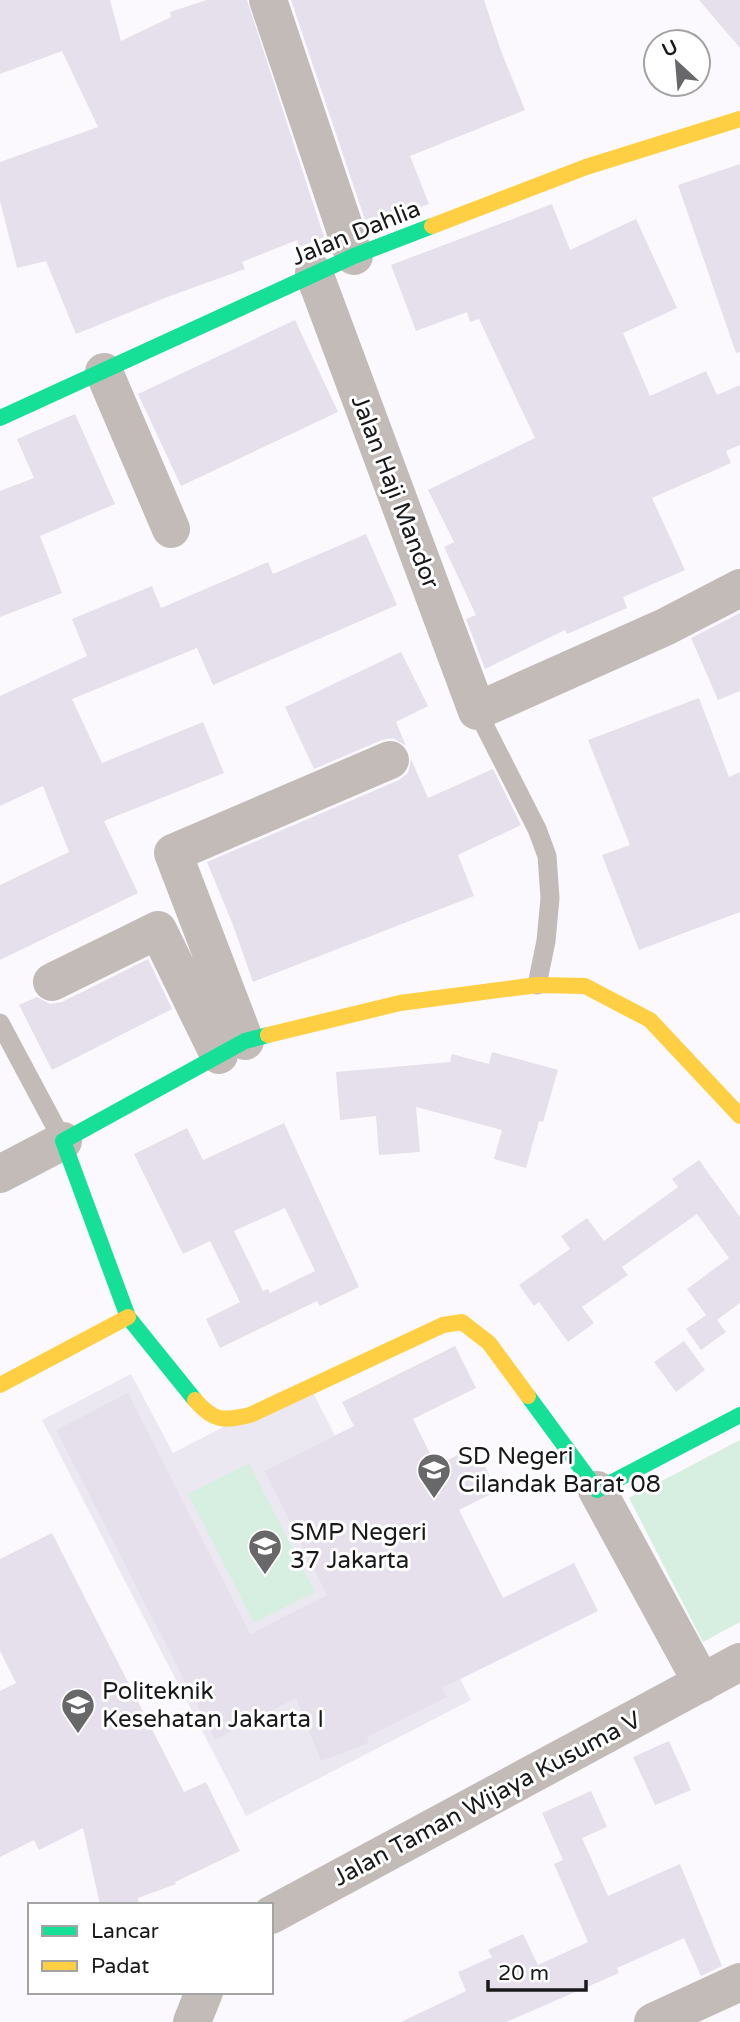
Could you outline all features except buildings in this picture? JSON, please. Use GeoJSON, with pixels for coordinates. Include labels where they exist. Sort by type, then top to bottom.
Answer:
{"type":"FeatureCollection","features":[{"type":"Feature","properties":{"kind":"street"},"geometry":{"type":"LineString","coordinates":[[268,0],[354,256]]}},
{"type":"Feature","properties":{"kind":"street","name":"Jalan Dahlia"},"geometry":{"type":"LineString","coordinates":[[0,418],[354,256],[586,167],[740,119]]}},
{"type":"Feature","properties":{"kind":"street","name":"Jalan Haji Mandor"},"geometry":{"type":"LineString","coordinates":[[314,273],[477,711]]}},
{"type":"Feature","properties":{"kind":"street"},"geometry":{"type":"LineString","coordinates":[[104,372],[172,529]]}},
{"type":"Feature","properties":{"kind":"street"},"geometry":{"type":"LineString","coordinates":[[477,711],[665,627],[740,588]]}},
{"type":"Feature","properties":{"kind":"street"},"geometry":{"type":"LineString","coordinates":[[232,1048],[173,853],[390,760]]}},
{"type":"Feature","properties":{"kind":"street"},"geometry":{"type":"LineString","coordinates":[[52,982],[158,930],[232,1048]]}},
{"type":"Feature","properties":{"kind":"street"},"geometry":{"type":"LineString","coordinates":[[0,1174],[232,1048],[400,1003],[537,985],[585,985],[650,1020],[740,1116]]}},
{"type":"Feature","properties":{"kind":"street"},"geometry":{"type":"LineString","coordinates":[[63,1141],[128,1317],[208,1415],[228,1420],[250,1415],[434,1329],[462,1322],[477,1332],[489,1343],[597,1490],[702,1683]]}},
{"type":"Feature","properties":{"kind":"street"},"geometry":{"type":"LineString","coordinates":[[0,1385],[128,1317]]}},
{"type":"Feature","properties":{"kind":"street"},"geometry":{"type":"LineString","coordinates":[[597,1490],[740,1415]]}},
{"type":"Feature","properties":{"kind":"street","name":"Jalan Taman Wijaya Kusuma V"},"geometry":{"type":"LineString","coordinates":[[273,1914],[740,1662]]}},
{"type":"Feature","properties":{"kind":"street"},"geometry":{"type":"LineString","coordinates":[[667,2019],[740,1982]]}},
{"type":"Feature","properties":{"kind":"street"},"geometry":{"type":"LineString","coordinates":[[192,2022],[203,1994]]}},
{"type":"Feature","properties":{"kind":"lane"},"geometry":{"type":"LineString","coordinates":[[477,711],[537,829],[547,856],[550,898],[546,941],[537,985]]}},
{"type":"Feature","properties":{"kind":"lane"},"geometry":{"type":"LineString","coordinates":[[0,1023],[63,1141]]}},
{"type":"Feature","properties":{"kind":"shaded area","name":"SMP Negeri 37 Jakarta"},"geometry":{"type":"Polygon","coordinates":[[[131,1374],[173,1453],[308,1383],[471,1700],[246,1816],[42,1420],[131,1374]]]}},
{"type":"Feature","properties":{"kind":"green space"},"geometry":{"type":"Polygon","coordinates":[[[740,1440],[740,1622],[703,1642],[629,1498],[740,1440]]]}},
{"type":"Feature","properties":{"kind":"green space"},"geometry":{"type":"Polygon","coordinates":[[[249,1463],[315,1592],[254,1623],[188,1494],[249,1463]]]}},
{"type":"Feature","properties":{"kind":"traffic: fast"},"geometry":{"type":"LineString","coordinates":[[0,418],[354,256],[432,226]]}},
{"type":"Feature","properties":{"kind":"traffic: fast"},"geometry":{"type":"LineString","coordinates":[[195,1400],[128,1317],[63,1141],[245,1041],[268,1035]]}},
{"type":"Feature","properties":{"kind":"traffic: fast"},"geometry":{"type":"LineString","coordinates":[[528,1396],[597,1490],[740,1415]]}},
{"type":"Feature","properties":{"kind":"traffic: slow"},"geometry":{"type":"LineString","coordinates":[[432,226],[586,167],[740,119]]}},
{"type":"Feature","properties":{"kind":"traffic: slow"},"geometry":{"type":"LineString","coordinates":[[268,1035],[400,1003],[537,985],[585,986],[650,1020],[740,1116]]}},
{"type":"Feature","properties":{"kind":"traffic: slow"},"geometry":{"type":"LineString","coordinates":[[0,1385],[128,1317]]}},
{"type":"Feature","properties":{"kind":"traffic: slow"},"geometry":{"type":"LineString","coordinates":[[195,1400],[208,1412],[220,1418],[250,1415],[443,1325],[462,1322],[489,1343],[528,1396]]}},
{"type":"Feature","properties":{"kind":"place","name":"SD Negeri Cilandak Barat 08"},"geometry":{"type":"Point","coordinates":[434,1500]}},
{"type":"Feature","properties":{"kind":"place","name":"SMP Negeri 37 Jakarta"},"geometry":{"type":"Point","coordinates":[265,1576]}},
{"type":"Feature","properties":{"kind":"place","name":"Politeknik Kesehatan Jakarta I"},"geometry":{"type":"Point","coordinates":[78,1735]}}]}
